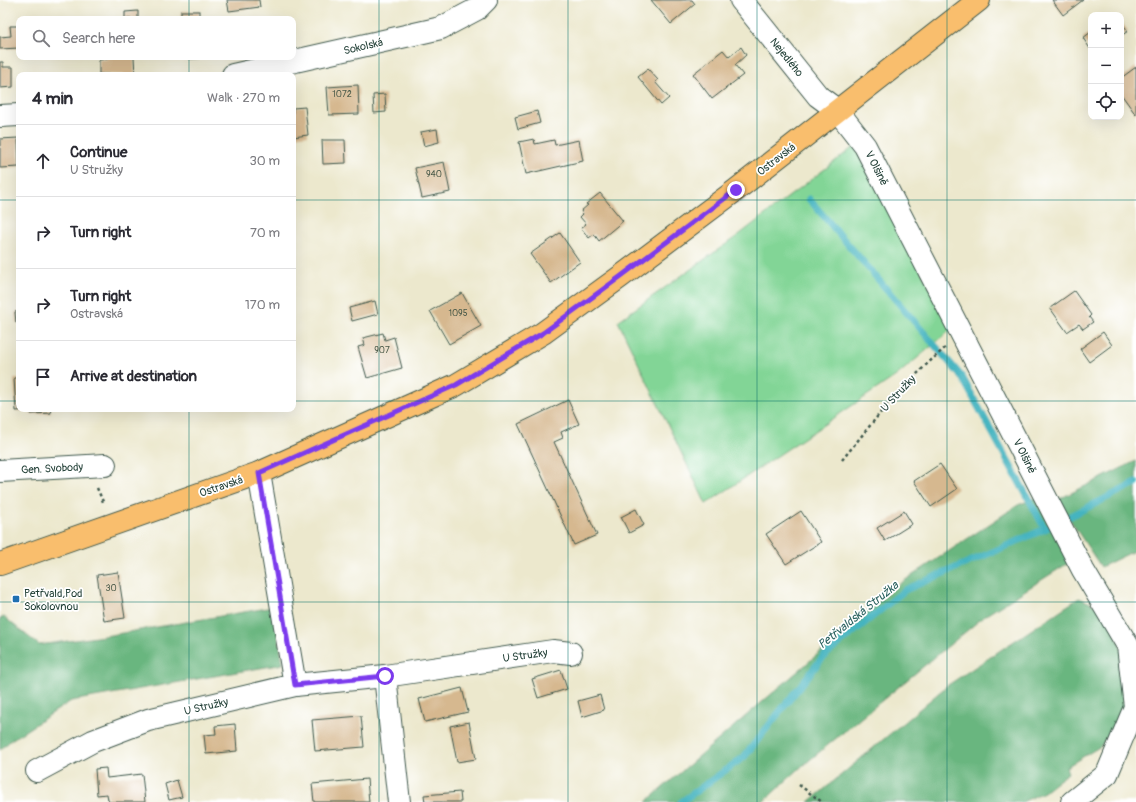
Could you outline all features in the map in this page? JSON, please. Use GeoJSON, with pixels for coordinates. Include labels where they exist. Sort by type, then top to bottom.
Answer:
{"type":"FeatureCollection","features":[{"type":"Feature","properties":{"kind":"main road","name":"Ostravská"},"geometry":{"type":"LineString","coordinates":[[0,564],[259,473],[456,385],[543,333],[626,273],[736,190],[979,0]]}},
{"type":"Feature","properties":{"kind":"street","name":"Sokolská"},"geometry":{"type":"LineString","coordinates":[[246,72],[442,28],[478,9],[486,0]]}},
{"type":"Feature","properties":{"kind":"street","name":"Nejedlého"},"geometry":{"type":"LineString","coordinates":[[741,0],[818,96],[837,110]]}},
{"type":"Feature","properties":{"kind":"street","name":"V Olšině"},"geometry":{"type":"LineString","coordinates":[[837,110],[865,146],[1083,570],[1128,646],[1135,707],[1107,774],[1072,802]]}},
{"type":"Feature","properties":{"kind":"street"},"geometry":{"type":"LineString","coordinates":[[0,116],[16,115]]}},
{"type":"Feature","properties":{"kind":"street","name":"Gen. Svobody"},"geometry":{"type":"LineString","coordinates":[[0,470],[105,465]]}},
{"type":"Feature","properties":{"kind":"street"},"geometry":{"type":"LineString","coordinates":[[259,473],[295,685]]}},
{"type":"Feature","properties":{"kind":"street","name":"U Stružky"},"geometry":{"type":"LineString","coordinates":[[36,771],[92,741],[148,720],[295,685],[385,676],[553,651],[571,654]]}},
{"type":"Feature","properties":{"kind":"street"},"geometry":{"type":"LineString","coordinates":[[385,676],[399,802]]}},
{"type":"Feature","properties":{"kind":"path","name":"U Stružky"},"geometry":{"type":"LineString","coordinates":[[842,460],[890,401],[928,363],[962,334]]}},
{"type":"Feature","properties":{"kind":"path"},"geometry":{"type":"LineString","coordinates":[[799,785],[822,802]]}},
{"type":"Feature","properties":{"kind":"green space"},"geometry":{"type":"Polygon","coordinates":[[[855,146],[952,329],[896,376],[706,504],[618,321],[736,237],[855,146]]]}},
{"type":"Feature","properties":{"kind":"green space"},"geometry":{"type":"Polygon","coordinates":[[[1136,461],[1136,550],[1101,567],[1057,500],[1136,461]]]}},
{"type":"Feature","properties":{"kind":"green space"},"geometry":{"type":"Polygon","coordinates":[[[1036,498],[1070,562],[986,615],[800,768],[763,802],[646,802],[898,585],[1018,505],[1036,498]]]}},
{"type":"Feature","properties":{"kind":"green space"},"geometry":{"type":"Polygon","coordinates":[[[1079,598],[1106,610],[1124,655],[1127,709],[1101,746],[1066,767],[1068,773],[1044,792],[1022,802],[809,802],[948,685],[1079,598]]]}},
{"type":"Feature","properties":{"kind":"green space"},"geometry":{"type":"Polygon","coordinates":[[[273,607],[283,664],[71,701],[11,740],[0,750],[0,619],[4,617],[39,645],[111,635],[273,607]]]}},
{"type":"Feature","properties":{"kind":"building"},"geometry":{"type":"Polygon","coordinates":[[[227,0],[259,0],[260,7],[229,11],[227,0]]]}},
{"type":"Feature","properties":{"kind":"building"},"geometry":{"type":"Polygon","coordinates":[[[651,0],[692,0],[695,4],[671,24],[651,0]]]}},
{"type":"Feature","properties":{"kind":"building"},"geometry":{"type":"Polygon","coordinates":[[[1052,0],[1083,0],[1063,15],[1052,0]]]}},
{"type":"Feature","properties":{"kind":"building"},"geometry":{"type":"Polygon","coordinates":[[[138,11],[138,16],[125,16],[125,12],[138,11]]]}},
{"type":"Feature","properties":{"kind":"building"},"geometry":{"type":"Polygon","coordinates":[[[181,11],[199,11],[199,16],[181,16],[181,11]]]}},
{"type":"Feature","properties":{"kind":"building"},"geometry":{"type":"Polygon","coordinates":[[[10,26],[16,26],[16,48],[0,49],[0,37],[11,36],[10,26]]]}},
{"type":"Feature","properties":{"kind":"building"},"geometry":{"type":"Polygon","coordinates":[[[1124,26],[1128,31],[1124,34],[1124,26]]]}},
{"type":"Feature","properties":{"kind":"building"},"geometry":{"type":"Polygon","coordinates":[[[1088,34],[1088,46],[1083,38],[1088,34]]]}},
{"type":"Feature","properties":{"kind":"building"},"geometry":{"type":"Polygon","coordinates":[[[741,47],[746,55],[735,65],[743,75],[712,99],[693,74],[723,50],[729,57],[741,47]]]}},
{"type":"Feature","properties":{"kind":"building"},"geometry":{"type":"Polygon","coordinates":[[[99,60],[134,60],[135,72],[99,72],[99,60]]]}},
{"type":"Feature","properties":{"kind":"building"},"geometry":{"type":"Polygon","coordinates":[[[0,62],[3,62],[3,67],[13,67],[13,87],[0,88],[0,62]]]}},
{"type":"Feature","properties":{"kind":"building"},"geometry":{"type":"Polygon","coordinates":[[[1136,67],[1136,115],[1124,98],[1124,76],[1136,67]]]}},
{"type":"Feature","properties":{"kind":"building"},"geometry":{"type":"Polygon","coordinates":[[[648,69],[658,80],[655,82],[669,98],[661,105],[638,77],[648,69]]]}},
{"type":"Feature","properties":{"kind":"building"},"geometry":{"type":"Polygon","coordinates":[[[358,85],[359,114],[329,115],[327,87],[358,85]]]}},
{"type":"Feature","properties":{"kind":"building"},"geometry":{"type":"Polygon","coordinates":[[[385,94],[386,112],[374,113],[373,95],[385,94]]]}},
{"type":"Feature","properties":{"kind":"building"},"geometry":{"type":"Polygon","coordinates":[[[305,107],[308,135],[296,137],[296,108],[305,107]]]}},
{"type":"Feature","properties":{"kind":"building"},"geometry":{"type":"Polygon","coordinates":[[[537,111],[540,123],[518,129],[515,117],[537,111]]]}},
{"type":"Feature","properties":{"kind":"building"},"geometry":{"type":"Polygon","coordinates":[[[437,129],[439,142],[424,146],[421,132],[437,129]]]}},
{"type":"Feature","properties":{"kind":"building"},"geometry":{"type":"Polygon","coordinates":[[[16,138],[16,167],[0,168],[0,139],[16,138]]]}},
{"type":"Feature","properties":{"kind":"building"},"geometry":{"type":"Polygon","coordinates":[[[534,139],[535,144],[554,140],[555,145],[579,140],[583,161],[526,174],[519,142],[534,139]]]}},
{"type":"Feature","properties":{"kind":"building"},"geometry":{"type":"Polygon","coordinates":[[[322,140],[345,140],[346,163],[323,164],[322,140]]]}},
{"type":"Feature","properties":{"kind":"building"},"geometry":{"type":"Polygon","coordinates":[[[444,162],[450,192],[422,198],[415,168],[444,162]]]}},
{"type":"Feature","properties":{"kind":"building"},"geometry":{"type":"Polygon","coordinates":[[[600,193],[623,221],[599,241],[594,234],[589,238],[581,228],[586,224],[580,217],[583,214],[581,211],[588,205],[586,204],[600,193]]]}},
{"type":"Feature","properties":{"kind":"building"},"geometry":{"type":"Polygon","coordinates":[[[560,233],[580,262],[551,283],[530,254],[560,233]]]}},
{"type":"Feature","properties":{"kind":"building"},"geometry":{"type":"Polygon","coordinates":[[[1074,291],[1091,315],[1089,317],[1093,322],[1083,329],[1079,324],[1067,332],[1050,308],[1074,291]]]}},
{"type":"Feature","properties":{"kind":"building"},"geometry":{"type":"Polygon","coordinates":[[[462,293],[481,326],[449,344],[430,311],[462,293]]]}},
{"type":"Feature","properties":{"kind":"building"},"geometry":{"type":"Polygon","coordinates":[[[375,301],[378,314],[352,321],[349,308],[375,301]]]}},
{"type":"Feature","properties":{"kind":"building"},"geometry":{"type":"Polygon","coordinates":[[[1103,332],[1112,345],[1089,362],[1080,349],[1103,332]]]}},
{"type":"Feature","properties":{"kind":"building"},"geometry":{"type":"Polygon","coordinates":[[[383,333],[385,340],[394,337],[402,368],[367,378],[358,347],[365,345],[363,338],[383,333]]]}},
{"type":"Feature","properties":{"kind":"building"},"geometry":{"type":"Polygon","coordinates":[[[14,378],[16,378],[16,411],[14,378]]]}},
{"type":"Feature","properties":{"kind":"building"},"geometry":{"type":"Polygon","coordinates":[[[568,400],[579,424],[561,432],[563,438],[554,442],[597,535],[574,545],[518,424],[568,400]]]}},
{"type":"Feature","properties":{"kind":"building"},"geometry":{"type":"Polygon","coordinates":[[[31,412],[51,413],[31,414],[31,412]]]}},
{"type":"Feature","properties":{"kind":"building"},"geometry":{"type":"Polygon","coordinates":[[[940,464],[957,489],[931,507],[914,481],[940,464]]]}},
{"type":"Feature","properties":{"kind":"building"},"geometry":{"type":"Polygon","coordinates":[[[636,509],[644,525],[629,533],[621,517],[636,509]]]}},
{"type":"Feature","properties":{"kind":"building"},"geometry":{"type":"Polygon","coordinates":[[[801,511],[821,542],[786,564],[766,534],[801,511]]]}},
{"type":"Feature","properties":{"kind":"building"},"geometry":{"type":"Polygon","coordinates":[[[904,511],[912,524],[885,541],[877,528],[904,511]]]}},
{"type":"Feature","properties":{"kind":"building"},"geometry":{"type":"Polygon","coordinates":[[[118,572],[125,618],[104,621],[97,575],[118,572]]]}},
{"type":"Feature","properties":{"kind":"building"},"geometry":{"type":"Polygon","coordinates":[[[561,670],[567,689],[538,698],[532,679],[561,670]]]}},
{"type":"Feature","properties":{"kind":"building"},"geometry":{"type":"Polygon","coordinates":[[[462,688],[468,712],[425,722],[419,699],[462,688]]]}},
{"type":"Feature","properties":{"kind":"building"},"geometry":{"type":"Polygon","coordinates":[[[600,695],[604,710],[582,717],[578,701],[600,695]]]}},
{"type":"Feature","properties":{"kind":"building"},"geometry":{"type":"Polygon","coordinates":[[[361,716],[364,747],[315,751],[312,720],[361,716]]]}},
{"type":"Feature","properties":{"kind":"building"},"geometry":{"type":"Polygon","coordinates":[[[469,722],[476,759],[457,762],[450,726],[469,722]]]}},
{"type":"Feature","properties":{"kind":"building"},"geometry":{"type":"Polygon","coordinates":[[[235,724],[237,751],[206,754],[204,735],[216,734],[215,726],[235,724]]]}},
{"type":"Feature","properties":{"kind":"building"},"geometry":{"type":"Polygon","coordinates":[[[106,768],[107,778],[142,774],[145,802],[110,802],[107,794],[97,795],[95,769],[106,768]]]}},
{"type":"Feature","properties":{"kind":"building"},"geometry":{"type":"Polygon","coordinates":[[[367,779],[369,802],[314,802],[312,784],[367,779]]]}},
{"type":"Feature","properties":{"kind":"building"},"geometry":{"type":"Polygon","coordinates":[[[177,780],[182,797],[169,800],[165,784],[177,780]]]}},
{"type":"Feature","properties":{"kind":"building"},"geometry":{"type":"Polygon","coordinates":[[[460,792],[461,802],[425,802],[424,795],[460,792]]]}},
{"type":"Feature","properties":{"kind":"waterway"},"geometry":{"type":"LineString","coordinates":[[809,199],[962,377],[1045,529]]}},
{"type":"Feature","properties":{"kind":"waterway","name":"Petřvaldská Stružka"},"geometry":{"type":"LineString","coordinates":[[681,802],[744,757],[823,657],[905,590],[1045,529],[1136,483]]}},
{"type":"Feature","properties":{"kind":"place","name":"Petřvald,Pod Sokolovnou"},"geometry":{"type":"Point","coordinates":[16,599]}},
{"type":"Feature","properties":{"kind":"route"},"geometry":{"type":"LineString","coordinates":[[385,676],[295,685],[259,473],[456,385],[543,333],[736,190]]}}]}
